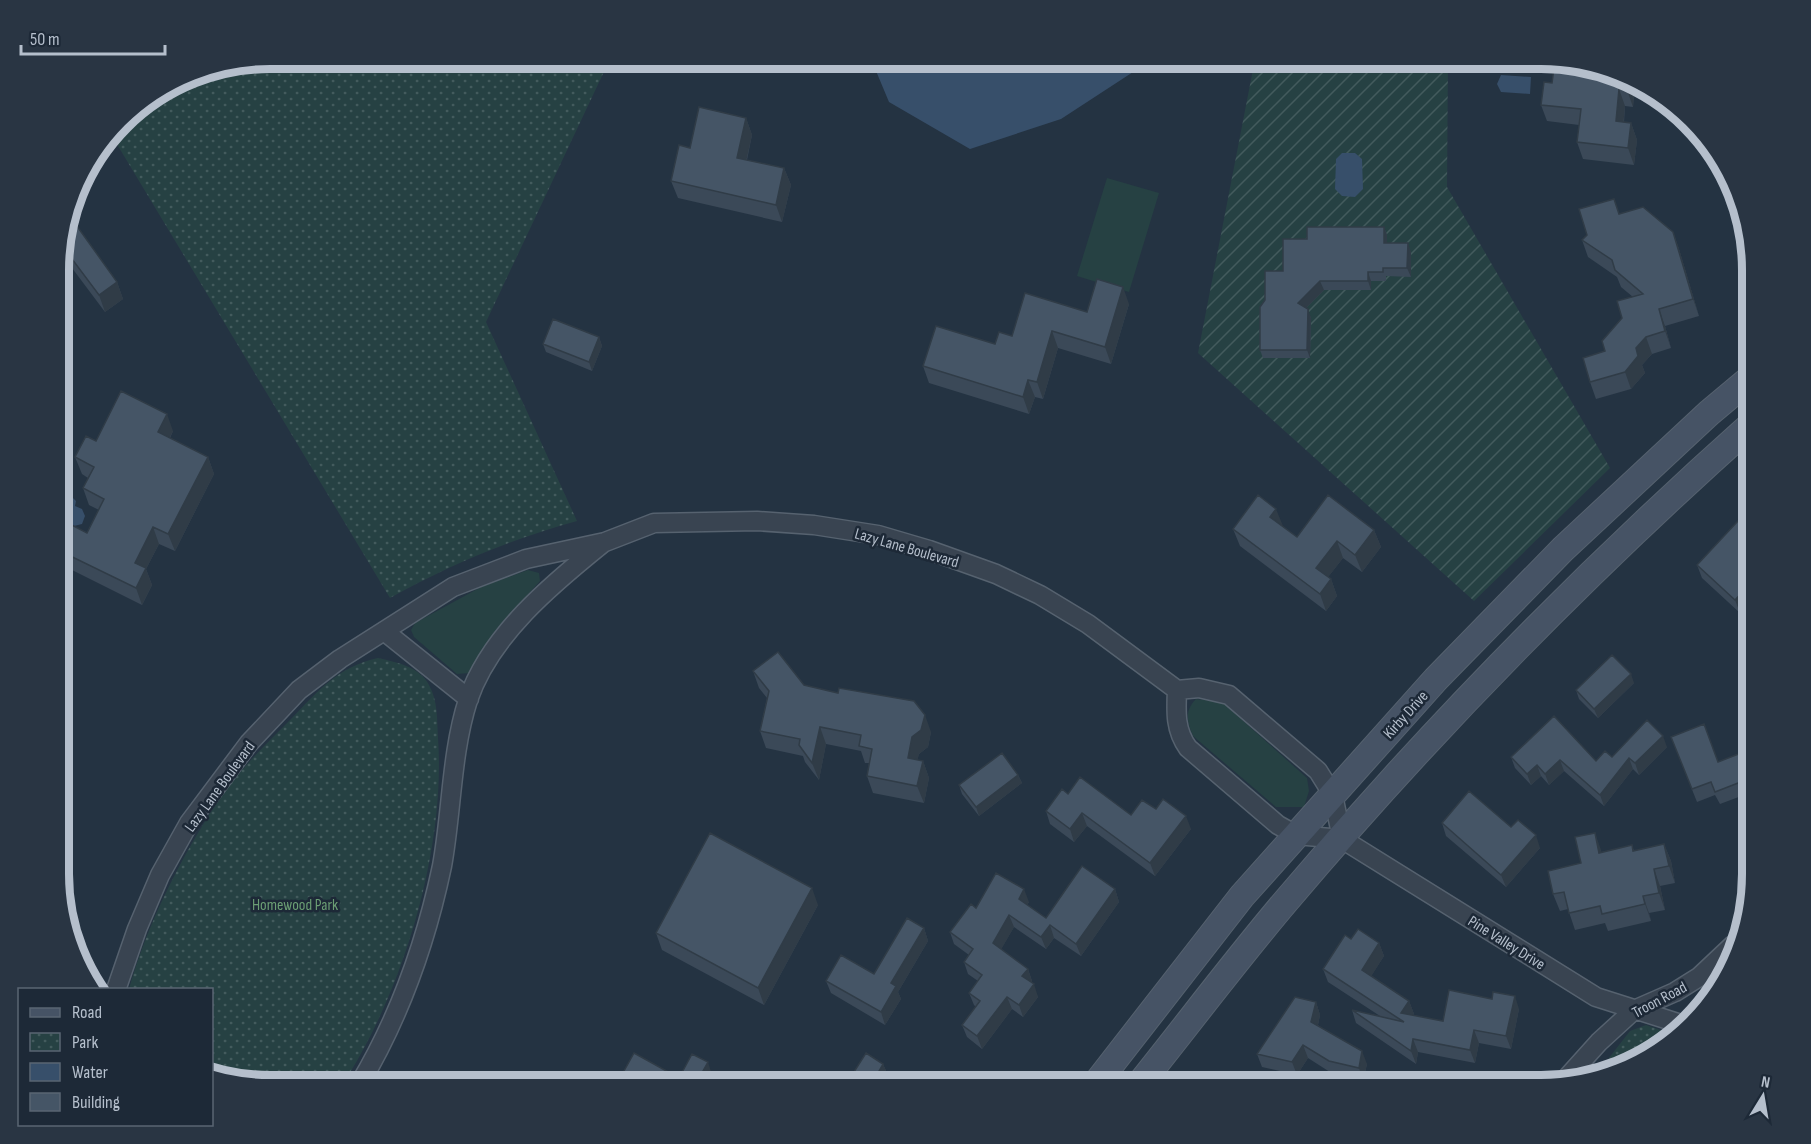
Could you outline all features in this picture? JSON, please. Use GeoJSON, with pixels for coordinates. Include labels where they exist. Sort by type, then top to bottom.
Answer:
{"type":"FeatureCollection","features":[{"type":"Feature","properties":{"kind":"main road","name":"Kirby Drive"},"geometry":{"type":"LineString","coordinates":[[1103,1075],[1242,896],[1436,679],[1556,556],[1709,413],[1742,385]]}},
{"type":"Feature","properties":{"kind":"main road"},"geometry":{"type":"LineString","coordinates":[[1147,1075],[1286,901],[1461,707],[1593,573],[1742,433]]}},
{"type":"Feature","properties":{"kind":"street","name":"Lazy Lane Boulevard"},"geometry":{"type":"LineString","coordinates":[[117,988],[136,929],[160,875],[189,823],[249,743],[298,690],[453,587],[491,570],[554,552],[604,542],[654,524],[665,523],[757,521],[814,525],[878,535],[930,550],[996,574],[1040,595],[1088,624],[1177,690]]}},
{"type":"Feature","properties":{"kind":"street","name":"Lazy Lane Boulevard"},"geometry":{"type":"LineString","coordinates":[[365,1075],[378,1053],[403,997],[428,924],[442,865],[458,746],[469,699],[484,667],[510,631],[546,589],[604,542]]}},
{"type":"Feature","properties":{"kind":"street"},"geometry":{"type":"LineString","coordinates":[[384,631],[469,699]]}},
{"type":"Feature","properties":{"kind":"street"},"geometry":{"type":"LineString","coordinates":[[1199,688],[1218,690],[1229,695],[1318,771],[1333,795],[1342,839],[1296,835],[1274,823],[1188,748],[1179,736],[1176,722],[1177,690],[1199,688]]}},
{"type":"Feature","properties":{"kind":"street","name":"Pine Valley Drive"},"geometry":{"type":"LineString","coordinates":[[1342,839],[1596,997],[1676,1022]]}},
{"type":"Feature","properties":{"kind":"street","name":"Troon Road"},"geometry":{"type":"LineString","coordinates":[[1572,1072],[1599,1042],[1634,1010],[1675,992],[1699,977],[1726,951]]}},
{"type":"Feature","properties":{"kind":"green space"},"geometry":{"type":"Polygon","coordinates":[[[257,69],[605,69],[486,322],[577,521],[481,554],[390,598],[116,142],[148,111],[193,84],[231,73],[257,69]]]}},
{"type":"Feature","properties":{"kind":"green space"},"geometry":{"type":"Polygon","coordinates":[[[1253,69],[1448,69],[1447,187],[1610,468],[1474,601],[1198,353],[1253,69]]]}},
{"type":"Feature","properties":{"kind":"green space"},"geometry":{"type":"Polygon","coordinates":[[[1107,178],[1159,193],[1129,292],[1077,276],[1107,178]]]}},
{"type":"Feature","properties":{"kind":"green space"},"geometry":{"type":"Polygon","coordinates":[[[528,570],[539,573],[540,581],[494,632],[470,673],[457,674],[414,637],[411,630],[415,623],[481,587],[528,570]]]}},
{"type":"Feature","properties":{"kind":"green space","name":"Homewood Park"},"geometry":{"type":"Polygon","coordinates":[[[378,658],[414,670],[429,685],[436,704],[439,781],[435,826],[416,919],[401,964],[384,1008],[348,1075],[270,1075],[244,1073],[213,1066],[213,988],[129,988],[136,965],[165,894],[189,848],[232,781],[311,698],[340,674],[378,658]]]}},
{"type":"Feature","properties":{"kind":"green space"},"geometry":{"type":"Polygon","coordinates":[[[1196,699],[1222,702],[1307,778],[1309,791],[1304,807],[1276,807],[1193,736],[1189,726],[1188,712],[1196,699]]]}},
{"type":"Feature","properties":{"kind":"green space"},"geometry":{"type":"Polygon","coordinates":[[[1646,1025],[1665,1032],[1641,1048],[1604,1065],[1630,1031],[1646,1025]]]}},
{"type":"Feature","properties":{"kind":"water"},"geometry":{"type":"Polygon","coordinates":[[[875,69],[1138,69],[1061,119],[970,149],[889,102],[875,69]]]}},
{"type":"Feature","properties":{"kind":"water"},"geometry":{"type":"Polygon","coordinates":[[[1501,75],[1531,77],[1530,94],[1501,92],[1497,84],[1501,75]]]}},
{"type":"Feature","properties":{"kind":"water"},"geometry":{"type":"Polygon","coordinates":[[[1342,153],[1355,153],[1362,159],[1363,189],[1355,197],[1342,196],[1335,189],[1336,159],[1342,153]]]}},
{"type":"Feature","properties":{"kind":"water"},"geometry":{"type":"Polygon","coordinates":[[[69,496],[76,501],[75,506],[82,509],[85,516],[82,524],[70,527],[69,496]]]}},
{"type":"Feature","properties":{"kind":"building"},"geometry":{"type":"Polygon","coordinates":[[[1554,70],[1567,71],[1605,80],[1627,89],[1619,89],[1616,121],[1631,123],[1628,148],[1577,142],[1581,109],[1541,105],[1544,82],[1552,83],[1554,70]]]}},
{"type":"Feature","properties":{"kind":"building"},"geometry":{"type":"Polygon","coordinates":[[[699,107],[746,118],[737,158],[784,168],[776,205],[671,181],[679,145],[690,148],[699,107]]]}},
{"type":"Feature","properties":{"kind":"building"},"geometry":{"type":"Polygon","coordinates":[[[1614,199],[1619,214],[1643,207],[1673,232],[1693,299],[1659,309],[1665,331],[1646,337],[1636,348],[1638,356],[1625,372],[1590,382],[1583,358],[1605,351],[1602,341],[1622,318],[1617,301],[1643,294],[1615,270],[1612,260],[1582,240],[1587,235],[1579,209],[1614,199]]]}},
{"type":"Feature","properties":{"kind":"building"},"geometry":{"type":"Polygon","coordinates":[[[75,223],[117,282],[99,295],[70,256],[75,223]]]}},
{"type":"Feature","properties":{"kind":"building"},"geometry":{"type":"Polygon","coordinates":[[[1307,227],[1384,227],[1384,243],[1408,243],[1407,268],[1383,268],[1383,272],[1368,272],[1368,281],[1320,281],[1298,303],[1308,309],[1307,350],[1260,350],[1260,307],[1265,300],[1265,271],[1283,271],[1283,239],[1307,239],[1307,227]]]}},
{"type":"Feature","properties":{"kind":"building"},"geometry":{"type":"Polygon","coordinates":[[[1097,279],[1123,287],[1105,347],[1052,331],[1037,382],[1028,380],[1023,397],[923,366],[936,326],[995,344],[999,332],[1012,336],[1025,293],[1087,312],[1097,279]]]}},
{"type":"Feature","properties":{"kind":"building"},"geometry":{"type":"Polygon","coordinates":[[[553,319],[599,337],[589,362],[543,344],[553,319]]]}},
{"type":"Feature","properties":{"kind":"building"},"geometry":{"type":"Polygon","coordinates":[[[121,391],[167,414],[158,432],[208,457],[168,534],[153,527],[135,563],[146,568],[136,588],[69,555],[69,524],[87,533],[104,499],[83,488],[94,467],[75,457],[86,436],[96,441],[121,391]]]}},
{"type":"Feature","properties":{"kind":"building"},"geometry":{"type":"Polygon","coordinates":[[[1258,495],[1276,509],[1270,517],[1297,537],[1328,495],[1374,530],[1355,555],[1337,541],[1316,568],[1331,579],[1320,594],[1233,529],[1258,495]]]}},
{"type":"Feature","properties":{"kind":"building"},"geometry":{"type":"Polygon","coordinates":[[[1742,517],[1742,592],[1735,600],[1697,565],[1742,517]]]}},
{"type":"Feature","properties":{"kind":"building"},"geometry":{"type":"Polygon","coordinates":[[[778,652],[804,685],[838,693],[839,688],[914,701],[925,715],[921,730],[912,737],[908,758],[923,761],[917,786],[867,776],[872,749],[859,746],[861,735],[820,727],[812,763],[799,745],[800,739],[760,731],[769,691],[753,671],[778,652]]]}},
{"type":"Feature","properties":{"kind":"building"},"geometry":{"type":"Polygon","coordinates":[[[1612,655],[1631,674],[1594,709],[1576,690],[1612,655]]]}},
{"type":"Feature","properties":{"kind":"building"},"geometry":{"type":"Polygon","coordinates":[[[1554,716],[1596,761],[1605,751],[1612,757],[1647,720],[1663,736],[1635,763],[1629,758],[1600,795],[1560,760],[1545,774],[1537,765],[1527,774],[1511,757],[1554,716]]]}},
{"type":"Feature","properties":{"kind":"building"},"geometry":{"type":"Polygon","coordinates":[[[1704,724],[1718,762],[1741,753],[1742,782],[1715,792],[1711,782],[1692,789],[1671,737],[1704,724]]]}},
{"type":"Feature","properties":{"kind":"building"},"geometry":{"type":"Polygon","coordinates":[[[1002,753],[1018,775],[976,807],[959,785],[1002,753]]]}},
{"type":"Feature","properties":{"kind":"building"},"geometry":{"type":"Polygon","coordinates":[[[1080,777],[1131,815],[1142,800],[1156,809],[1163,799],[1186,816],[1150,863],[1082,813],[1070,829],[1046,811],[1062,789],[1068,794],[1080,777]]]}},
{"type":"Feature","properties":{"kind":"building"},"geometry":{"type":"Polygon","coordinates":[[[1469,791],[1511,827],[1518,820],[1536,835],[1501,875],[1442,823],[1469,791]]]}},
{"type":"Feature","properties":{"kind":"building"},"geometry":{"type":"Polygon","coordinates":[[[710,833],[812,888],[758,988],[656,933],[710,833]]]}},
{"type":"Feature","properties":{"kind":"building"},"geometry":{"type":"Polygon","coordinates":[[[1595,833],[1599,853],[1632,845],[1633,851],[1664,844],[1669,866],[1654,869],[1659,893],[1643,896],[1645,904],[1602,914],[1600,906],[1569,913],[1564,892],[1553,894],[1548,871],[1581,863],[1575,837],[1595,833]]]}},
{"type":"Feature","properties":{"kind":"building"},"geometry":{"type":"Polygon","coordinates":[[[1082,866],[1115,889],[1076,944],[1050,925],[1041,937],[1009,915],[993,943],[1028,969],[1022,976],[1034,984],[1019,1005],[1007,997],[977,1036],[962,1025],[980,1001],[969,993],[982,975],[964,962],[973,949],[950,932],[971,904],[976,908],[996,873],[1024,889],[1019,899],[1046,918],[1082,866]]]}},
{"type":"Feature","properties":{"kind":"building"},"geometry":{"type":"Polygon","coordinates":[[[907,918],[924,928],[891,983],[896,986],[881,1012],[826,981],[841,955],[874,974],[907,918]]]}},
{"type":"Feature","properties":{"kind":"building"},"geometry":{"type":"Polygon","coordinates":[[[1358,929],[1379,943],[1362,970],[1409,1001],[1401,1013],[1443,1021],[1449,990],[1492,999],[1493,992],[1515,996],[1506,1036],[1474,1030],[1470,1050],[1413,1039],[1411,1051],[1352,1010],[1404,1022],[1323,969],[1345,935],[1351,939],[1358,929]]]}},
{"type":"Feature","properties":{"kind":"building"},"geometry":{"type":"Polygon","coordinates":[[[1295,997],[1316,1002],[1311,1022],[1362,1051],[1359,1068],[1329,1061],[1303,1045],[1292,1062],[1257,1054],[1295,997]]]}},
{"type":"Feature","properties":{"kind":"building"},"geometry":{"type":"Polygon","coordinates":[[[634,1053],[674,1075],[631,1075],[624,1071],[634,1053]]]}},
{"type":"Feature","properties":{"kind":"building"},"geometry":{"type":"Polygon","coordinates":[[[866,1053],[883,1064],[877,1075],[852,1075],[866,1053]]]}},
{"type":"Feature","properties":{"kind":"building"},"geometry":{"type":"Polygon","coordinates":[[[692,1054],[708,1062],[701,1075],[681,1075],[692,1054]]]}}]}
